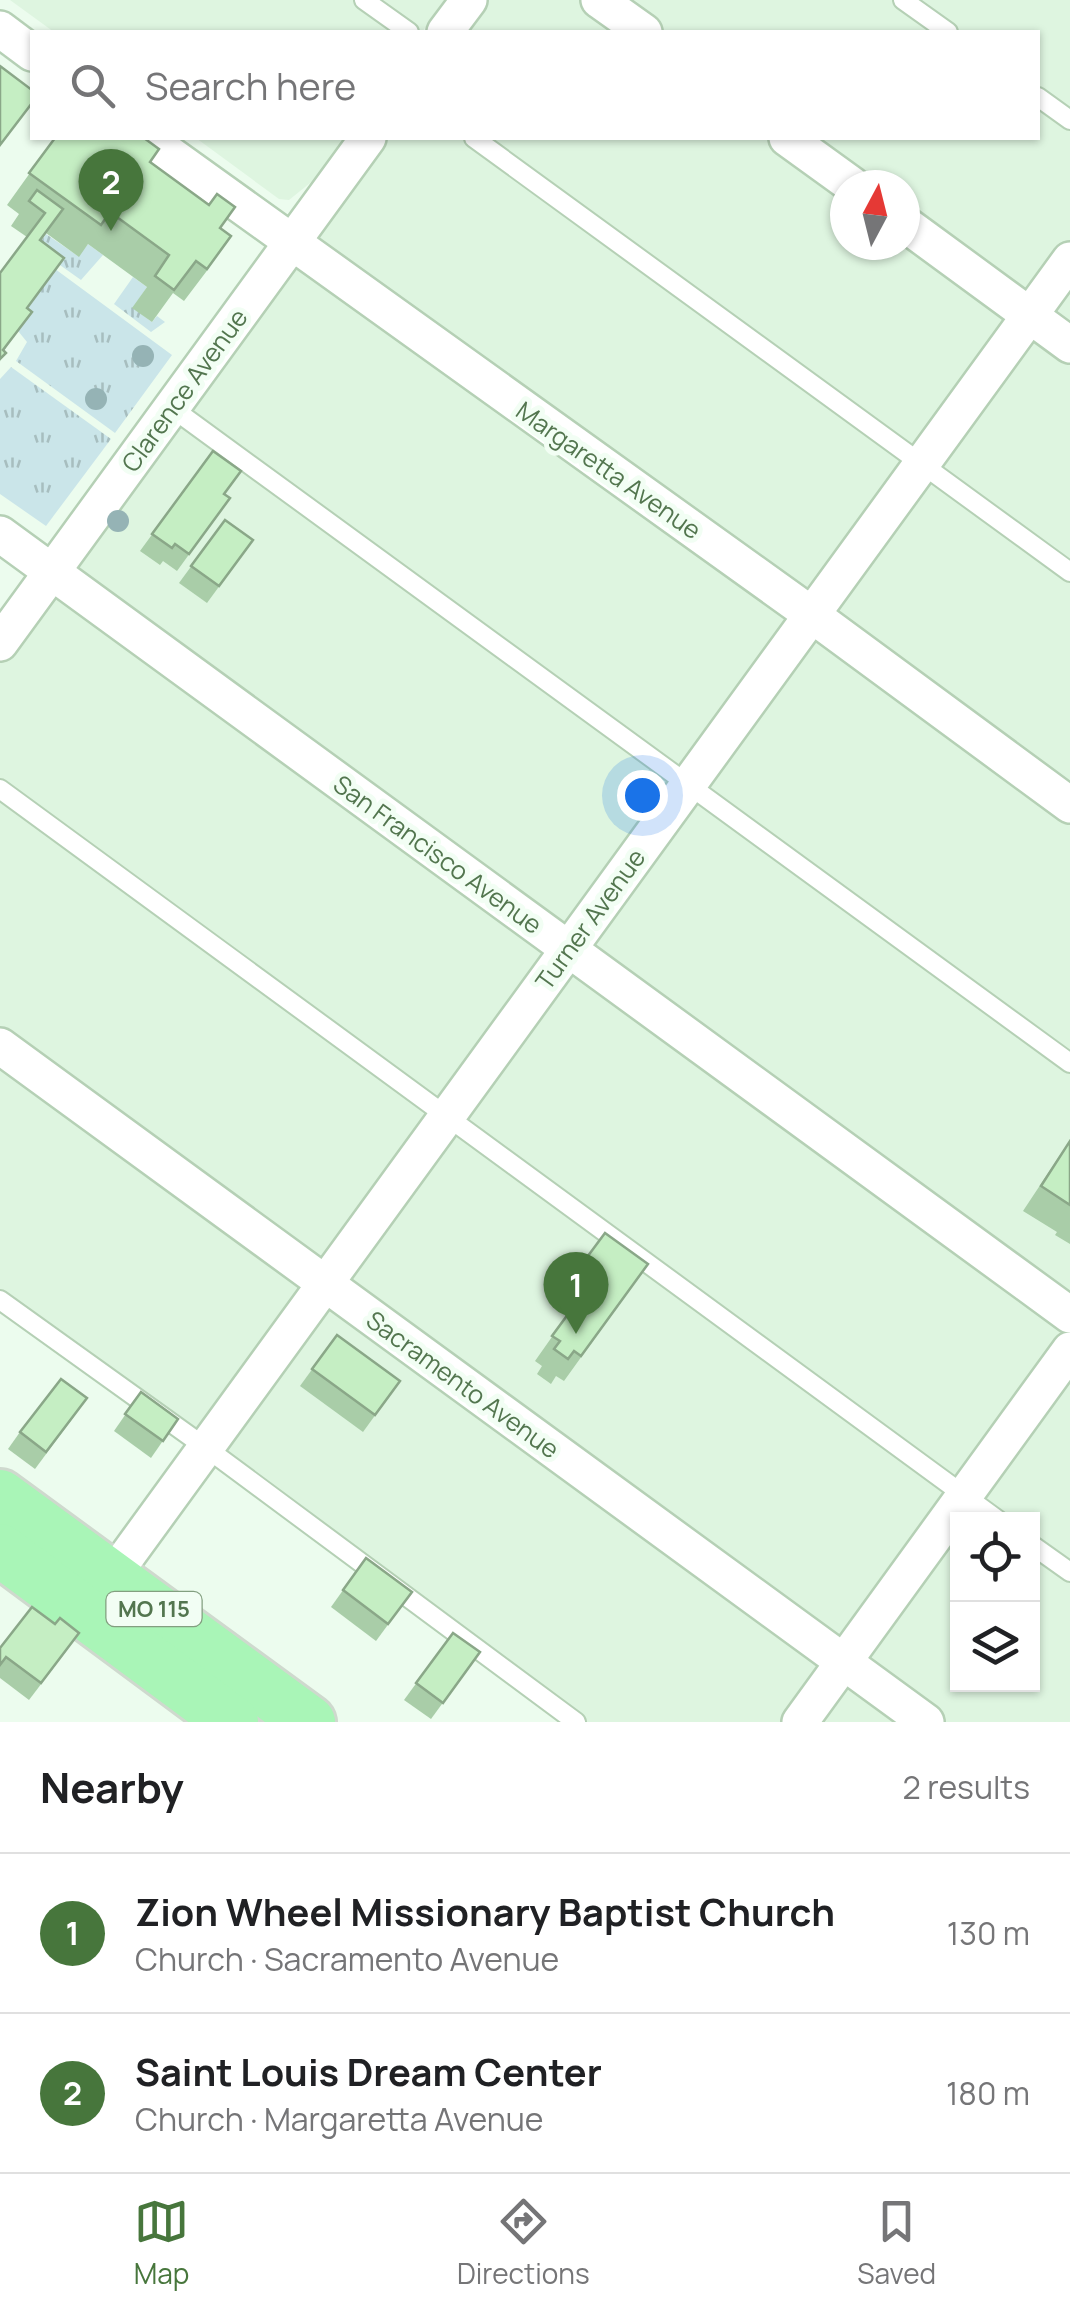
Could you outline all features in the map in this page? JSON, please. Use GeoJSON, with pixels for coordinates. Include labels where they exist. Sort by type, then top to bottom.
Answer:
{"type":"FeatureCollection","features":[{"type":"Feature","properties":{"kind":"main road","name":"MO 115"},"geometry":{"type":"LineString","coordinates":[[0,1496],[309,1722]]}},
{"type":"Feature","properties":{"kind":"main road"},"geometry":{"type":"LineString","coordinates":[[0,1550],[232,1722]]}},
{"type":"Feature","properties":{"kind":"street"},"geometry":{"type":"LineString","coordinates":[[448,30],[470,0]]}},
{"type":"Feature","properties":{"kind":"street"},"geometry":{"type":"LineString","coordinates":[[599,0],[641,30]]}},
{"type":"Feature","properties":{"kind":"street"},"geometry":{"type":"LineString","coordinates":[[0,29],[30,52]]}},
{"type":"Feature","properties":{"kind":"street","name":"Margaretta Avenue"},"geometry":{"type":"LineString","coordinates":[[150,140],[1070,805]]}},
{"type":"Feature","properties":{"kind":"street","name":"Clarence Avenue"},"geometry":{"type":"LineString","coordinates":[[0,643],[367,140]]}},
{"type":"Feature","properties":{"kind":"street"},"geometry":{"type":"LineString","coordinates":[[790,140],[831,170]]}},
{"type":"Feature","properties":{"kind":"street"},"geometry":{"type":"LineString","coordinates":[[920,235],[1070,345]]}},
{"type":"Feature","properties":{"kind":"street","name":"Turner Avenue"},"geometry":{"type":"LineString","coordinates":[[111,1578],[1070,260]]}},
{"type":"Feature","properties":{"kind":"street","name":"San Francisco Avenue"},"geometry":{"type":"LineString","coordinates":[[0,534],[1070,1315]]}},
{"type":"Feature","properties":{"kind":"street","name":"Sacramento Avenue"},"geometry":{"type":"LineString","coordinates":[[0,1046],[926,1722]]}},
{"type":"Feature","properties":{"kind":"street"},"geometry":{"type":"LineString","coordinates":[[800,1722],[1070,1350]]}},
{"type":"Feature","properties":{"kind":"lane"},"geometry":{"type":"LineString","coordinates":[[364,0],[405,30]]}},
{"type":"Feature","properties":{"kind":"lane"},"geometry":{"type":"LineString","coordinates":[[903,0],[945,30]]}},
{"type":"Feature","properties":{"kind":"lane"},"geometry":{"type":"LineString","coordinates":[[1040,98],[1070,120]]}},
{"type":"Feature","properties":{"kind":"lane"},"geometry":{"type":"LineString","coordinates":[[477,140],[1070,572]]}},
{"type":"Feature","properties":{"kind":"lane"},"geometry":{"type":"LineString","coordinates":[[172,408],[1070,1062]]}},
{"type":"Feature","properties":{"kind":"lane"},"geometry":{"type":"LineString","coordinates":[[0,789],[987,1512]]}},
{"type":"Feature","properties":{"kind":"lane"},"geometry":{"type":"LineString","coordinates":[[0,1300],[576,1722]]}},
{"type":"Feature","properties":{"kind":"lane"},"geometry":{"type":"LineString","coordinates":[[1040,1550],[1070,1572]]}},
{"type":"Feature","properties":{"kind":"shaded area"},"geometry":{"type":"Polygon","coordinates":[[[10,0],[446,0],[424,30],[51,30],[10,0]]]}},
{"type":"Feature","properties":{"kind":"shaded area"},"geometry":{"type":"Polygon","coordinates":[[[470,0],[1070,0],[1070,1722],[576,1722],[0,1300],[0,646],[369,140],[1040,140],[1040,30],[448,30],[470,0]]]}},
{"type":"Feature","properties":{"kind":"shaded area"},"geometry":{"type":"Polygon","coordinates":[[[199,140],[344,140],[315,179],[289,200],[279,199],[199,140]]]}},
{"type":"Feature","properties":{"kind":"green space"},"geometry":{"type":"Polygon","coordinates":[[[46,234],[78,256],[88,244],[103,255],[81,280],[36,248],[46,234]]]}},
{"type":"Feature","properties":{"kind":"green space"},"geometry":{"type":"Polygon","coordinates":[[[32,252],[172,355],[115,433],[16,361],[27,342],[14,326],[32,252]]]}},
{"type":"Feature","properties":{"kind":"green space"},"geometry":{"type":"Polygon","coordinates":[[[133,277],[147,287],[133,308],[152,322],[157,316],[165,322],[151,332],[114,304],[133,277]]]}},
{"type":"Feature","properties":{"kind":"green space"},"geometry":{"type":"Polygon","coordinates":[[[11,367],[111,439],[46,526],[0,494],[0,379],[11,367]]]}},
{"type":"Feature","properties":{"kind":"building"},"geometry":{"type":"Polygon","coordinates":[[[0,66],[30,88],[30,106],[0,145],[0,66]]]}},
{"type":"Feature","properties":{"kind":"building"},"geometry":{"type":"Polygon","coordinates":[[[54,140],[147,140],[159,149],[150,162],[209,205],[217,194],[235,207],[220,228],[231,236],[207,269],[196,261],[174,290],[155,276],[169,255],[110,212],[101,225],[29,173],[54,140]]]}},
{"type":"Feature","properties":{"kind":"building"},"geometry":{"type":"Polygon","coordinates":[[[37,190],[63,209],[40,240],[64,258],[27,308],[32,312],[0,359],[0,273],[45,213],[29,201],[37,190]]]}},
{"type":"Feature","properties":{"kind":"building"},"geometry":{"type":"Polygon","coordinates":[[[213,451],[241,471],[224,494],[230,498],[189,554],[152,534],[213,451]]]}},
{"type":"Feature","properties":{"kind":"building"},"geometry":{"type":"Polygon","coordinates":[[[225,520],[253,540],[219,586],[191,566],[225,520]]]}},
{"type":"Feature","properties":{"kind":"building"},"geometry":{"type":"Polygon","coordinates":[[[1070,1141],[1070,1205],[1041,1186],[1070,1141]]]}},
{"type":"Feature","properties":{"kind":"building"},"geometry":{"type":"Polygon","coordinates":[[[605,1233],[648,1264],[581,1356],[574,1351],[568,1359],[554,1349],[560,1341],[552,1336],[591,1283],[576,1272],[605,1233]]]}},
{"type":"Feature","properties":{"kind":"building"},"geometry":{"type":"Polygon","coordinates":[[[337,1335],[400,1381],[375,1415],[312,1369],[337,1335]]]}},
{"type":"Feature","properties":{"kind":"building"},"geometry":{"type":"Polygon","coordinates":[[[61,1379],[87,1398],[46,1452],[20,1432],[61,1379]]]}},
{"type":"Feature","properties":{"kind":"building"},"geometry":{"type":"Polygon","coordinates":[[[141,1392],[178,1419],[163,1441],[125,1414],[141,1392]]]}},
{"type":"Feature","properties":{"kind":"building"},"geometry":{"type":"Polygon","coordinates":[[[366,1558],[412,1592],[388,1624],[343,1590],[366,1558]]]}},
{"type":"Feature","properties":{"kind":"building"},"geometry":{"type":"Polygon","coordinates":[[[32,1607],[55,1624],[60,1618],[79,1633],[41,1683],[6,1657],[0,1665],[0,1648],[32,1607]]]}},
{"type":"Feature","properties":{"kind":"building"},"geometry":{"type":"Polygon","coordinates":[[[453,1633],[480,1652],[443,1703],[416,1683],[453,1633]]]}},
{"type":"Feature","properties":{"kind":"place","name":"Saint Louis Dream Center"},"geometry":{"type":"Point","coordinates":[111,231]}},
{"type":"Feature","properties":{"kind":"place","name":"Zion Wheel Missionary Baptist Church"},"geometry":{"type":"Point","coordinates":[576,1334]}}]}
